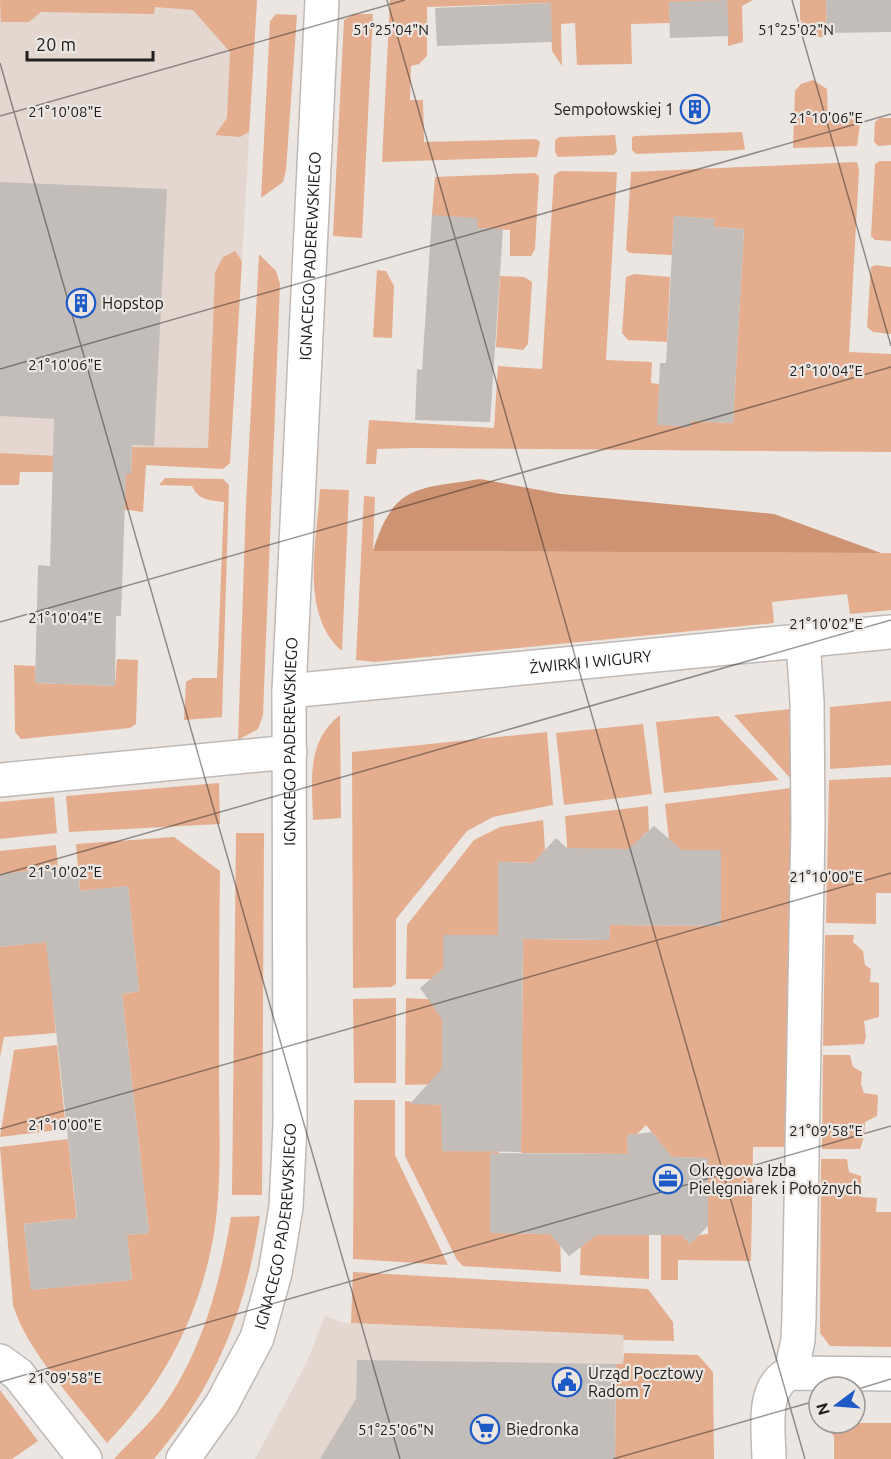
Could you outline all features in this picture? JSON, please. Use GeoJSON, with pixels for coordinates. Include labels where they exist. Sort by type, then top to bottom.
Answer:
{"type":"FeatureCollection","features":[{"type":"Feature","properties":{"kind":"street","name":"IGNACEGO PADEREWSKIEGO"},"geometry":{"type":"LineString","coordinates":[[183,1459],[222,1404],[256,1338],[275,1273],[286,1207],[290,1124],[289,691],[322,0]]}},
{"type":"Feature","properties":{"kind":"street","name":"ŻWIRKI I WIGURY"},"geometry":{"type":"LineString","coordinates":[[289,691],[891,632]]}},
{"type":"Feature","properties":{"kind":"street"},"geometry":{"type":"LineString","coordinates":[[791,1373],[798,1340],[799,1317],[808,825],[807,702],[803,640]]}},
{"type":"Feature","properties":{"kind":"street"},"geometry":{"type":"LineString","coordinates":[[0,780],[290,752]]}},
{"type":"Feature","properties":{"kind":"street"},"geometry":{"type":"LineString","coordinates":[[0,1361],[18,1374],[84,1459]]}},
{"type":"Feature","properties":{"kind":"street"},"geometry":{"type":"LineString","coordinates":[[769,1459],[771,1395],[776,1383],[791,1373],[891,1374]]}},
{"type":"Feature","properties":{"kind":"shaded area"},"geometry":{"type":"Polygon","coordinates":[[[0,0],[257,0],[242,261],[235,251],[215,272],[208,448],[132,448],[132,458],[0,453],[0,0]]]}},
{"type":"Feature","properties":{"kind":"shaded area"},"geometry":{"type":"Polygon","coordinates":[[[0,0],[257,0],[249,132],[240,137],[215,135],[227,118],[230,52],[193,10],[155,7],[154,14],[41,12],[29,22],[1,22],[0,0]]]}},
{"type":"Feature","properties":{"kind":"shaded area"},"geometry":{"type":"Polygon","coordinates":[[[390,0],[753,0],[742,6],[743,42],[728,46],[727,1],[669,2],[670,23],[631,24],[632,64],[577,65],[575,23],[561,24],[562,66],[552,51],[550,3],[427,7],[427,56],[419,64],[411,66],[410,100],[423,100],[424,142],[536,139],[540,142],[537,157],[382,162],[390,0]]]}},
{"type":"Feature","properties":{"kind":"shaded area"},"geometry":{"type":"Polygon","coordinates":[[[800,0],[826,0],[827,37],[819,37],[805,31],[800,19],[800,0]]]}},
{"type":"Feature","properties":{"kind":"shaded area"},"geometry":{"type":"Polygon","coordinates":[[[276,14],[297,15],[286,170],[283,182],[261,198],[270,21],[276,14]]]}},
{"type":"Feature","properties":{"kind":"shaded area"},"geometry":{"type":"Polygon","coordinates":[[[354,14],[373,14],[362,238],[333,236],[344,20],[354,14]]]}},
{"type":"Feature","properties":{"kind":"shaded area"},"geometry":{"type":"Polygon","coordinates":[[[813,80],[827,89],[828,120],[857,119],[860,123],[857,146],[793,148],[795,91],[801,84],[813,80]]]}},
{"type":"Feature","properties":{"kind":"shaded area"},"geometry":{"type":"Polygon","coordinates":[[[880,118],[891,118],[891,145],[878,146],[874,142],[875,122],[880,118]]]}},
{"type":"Feature","properties":{"kind":"shaded area"},"geometry":{"type":"Polygon","coordinates":[[[742,132],[745,149],[742,150],[636,154],[632,150],[632,137],[635,136],[742,132]]]}},
{"type":"Feature","properties":{"kind":"shaded area"},"geometry":{"type":"Polygon","coordinates":[[[615,135],[617,151],[614,155],[558,157],[555,152],[555,140],[559,137],[615,135]]]}},
{"type":"Feature","properties":{"kind":"shaded area"},"geometry":{"type":"Polygon","coordinates":[[[880,161],[891,161],[891,241],[875,240],[871,236],[875,164],[880,161]]]}},
{"type":"Feature","properties":{"kind":"shaded area"},"geometry":{"type":"Polygon","coordinates":[[[857,162],[859,171],[849,352],[891,354],[891,452],[413,448],[377,449],[376,464],[366,464],[369,420],[494,428],[498,366],[542,369],[554,175],[560,171],[617,172],[606,360],[652,362],[651,383],[659,384],[691,421],[733,423],[744,229],[714,227],[714,219],[674,216],[672,255],[630,253],[626,250],[631,172],[857,162]]]}},
{"type":"Feature","properties":{"kind":"shaded area"},"geometry":{"type":"Polygon","coordinates":[[[535,173],[539,176],[535,249],[531,256],[510,256],[510,230],[477,228],[432,215],[435,177],[535,173]]]}},
{"type":"Feature","properties":{"kind":"shaded area"},"geometry":{"type":"Polygon","coordinates":[[[235,251],[242,261],[230,463],[223,469],[146,465],[143,512],[120,509],[122,474],[131,474],[132,447],[208,448],[215,272],[223,257],[235,251]]]}},
{"type":"Feature","properties":{"kind":"shaded area"},"geometry":{"type":"Polygon","coordinates":[[[259,254],[276,271],[280,284],[263,715],[258,729],[238,740],[246,503],[259,254]]]}},
{"type":"Feature","properties":{"kind":"shaded area"},"geometry":{"type":"Polygon","coordinates":[[[876,265],[891,267],[891,334],[873,332],[867,327],[871,267],[876,265]]]}},
{"type":"Feature","properties":{"kind":"shaded area"},"geometry":{"type":"Polygon","coordinates":[[[377,270],[386,271],[394,286],[392,338],[373,337],[377,270]]]}},
{"type":"Feature","properties":{"kind":"shaded area"},"geometry":{"type":"Polygon","coordinates":[[[634,274],[670,277],[667,342],[628,340],[622,333],[626,277],[634,274]]]}},
{"type":"Feature","properties":{"kind":"shaded area"},"geometry":{"type":"Polygon","coordinates":[[[500,276],[524,277],[532,282],[528,344],[523,350],[496,347],[500,276]]]}},
{"type":"Feature","properties":{"kind":"shaded area"},"geometry":{"type":"Polygon","coordinates":[[[0,453],[82,457],[53,472],[20,472],[19,485],[0,485],[0,453]]]}},
{"type":"Feature","properties":{"kind":"shaded area"},"geometry":{"type":"Polygon","coordinates":[[[165,478],[223,479],[229,485],[222,717],[184,720],[186,682],[193,678],[217,678],[224,502],[198,495],[192,486],[159,485],[165,478]]]}},
{"type":"Feature","properties":{"kind":"shaded area"},"geometry":{"type":"Polygon","coordinates":[[[480,479],[561,494],[774,514],[881,553],[373,551],[390,512],[411,493],[424,488],[480,479]]]}},
{"type":"Feature","properties":{"kind":"shaded area"},"geometry":{"type":"Polygon","coordinates":[[[320,489],[349,490],[342,651],[329,636],[320,617],[315,597],[314,553],[320,489]]]}},
{"type":"Feature","properties":{"kind":"shaded area"},"geometry":{"type":"Polygon","coordinates":[[[364,496],[375,497],[373,551],[891,553],[891,610],[850,614],[847,594],[772,602],[774,623],[375,662],[356,660],[364,496]]]}},
{"type":"Feature","properties":{"kind":"shaded area"},"geometry":{"type":"Polygon","coordinates":[[[117,659],[138,660],[136,724],[130,728],[21,739],[15,732],[14,665],[35,666],[35,683],[115,686],[117,659]]]}},
{"type":"Feature","properties":{"kind":"shaded area"},"geometry":{"type":"Polygon","coordinates":[[[891,701],[891,765],[830,769],[830,707],[891,701]]]}},
{"type":"Feature","properties":{"kind":"shaded area"},"geometry":{"type":"Polygon","coordinates":[[[791,709],[790,778],[734,715],[791,709]]]}},
{"type":"Feature","properties":{"kind":"shaded area"},"geometry":{"type":"Polygon","coordinates":[[[340,715],[341,818],[313,820],[312,776],[316,750],[321,737],[340,715]]]}},
{"type":"Feature","properties":{"kind":"shaded area"},"geometry":{"type":"Polygon","coordinates":[[[718,716],[779,780],[664,793],[656,722],[718,716]]]}},
{"type":"Feature","properties":{"kind":"shaded area"},"geometry":{"type":"Polygon","coordinates":[[[643,724],[652,794],[564,805],[556,733],[643,724]]]}},
{"type":"Feature","properties":{"kind":"shaded area"},"geometry":{"type":"Polygon","coordinates":[[[547,732],[553,805],[493,817],[467,831],[396,919],[396,984],[391,987],[353,988],[352,752],[547,732]]]}},
{"type":"Feature","properties":{"kind":"shaded area"},"geometry":{"type":"Polygon","coordinates":[[[891,777],[891,893],[876,893],[876,924],[826,923],[829,780],[891,777]]]}},
{"type":"Feature","properties":{"kind":"shaded area"},"geometry":{"type":"Polygon","coordinates":[[[219,783],[220,824],[69,832],[66,796],[219,783]]]}},
{"type":"Feature","properties":{"kind":"shaded area"},"geometry":{"type":"Polygon","coordinates":[[[791,788],[788,1147],[753,1147],[751,1261],[678,1260],[678,1280],[661,1280],[661,1234],[682,1235],[690,1244],[699,1235],[708,1234],[708,1158],[659,1157],[659,1141],[646,1125],[637,1134],[627,1135],[628,1154],[521,1153],[523,939],[609,940],[610,925],[720,926],[721,850],[670,850],[665,804],[791,788]]]}},
{"type":"Feature","properties":{"kind":"shaded area"},"geometry":{"type":"Polygon","coordinates":[[[54,797],[57,833],[0,839],[0,802],[54,797]]]}},
{"type":"Feature","properties":{"kind":"shaded area"},"geometry":{"type":"Polygon","coordinates":[[[648,806],[649,830],[642,836],[642,849],[606,849],[568,862],[565,816],[648,806]]]}},
{"type":"Feature","properties":{"kind":"shaded area"},"geometry":{"type":"Polygon","coordinates":[[[543,820],[546,863],[498,862],[498,935],[443,979],[406,979],[407,925],[474,840],[500,827],[543,820]]]}},
{"type":"Feature","properties":{"kind":"shaded area"},"geometry":{"type":"Polygon","coordinates":[[[236,833],[264,833],[262,1195],[232,1195],[236,833]]]}},
{"type":"Feature","properties":{"kind":"shaded area"},"geometry":{"type":"Polygon","coordinates":[[[174,837],[220,871],[220,1163],[215,1228],[204,1277],[195,1304],[173,1354],[143,1400],[107,1443],[41,1358],[29,1340],[13,1305],[0,1147],[68,1139],[77,1222],[65,1219],[24,1224],[31,1290],[132,1280],[127,1235],[149,1233],[122,994],[139,991],[128,886],[80,891],[76,844],[174,837]]]}},
{"type":"Feature","properties":{"kind":"shaded area"},"geometry":{"type":"Polygon","coordinates":[[[56,845],[58,868],[0,874],[0,851],[56,845]]]}},
{"type":"Feature","properties":{"kind":"shaded area"},"geometry":{"type":"Polygon","coordinates":[[[825,935],[854,935],[853,942],[863,951],[865,965],[871,969],[870,982],[879,983],[879,1017],[864,1021],[866,1037],[864,1044],[823,1046],[825,935]]]}},
{"type":"Feature","properties":{"kind":"shaded area"},"geometry":{"type":"Polygon","coordinates":[[[55,941],[68,993],[52,995],[56,1033],[4,1037],[0,1057],[0,947],[55,941]]]}},
{"type":"Feature","properties":{"kind":"shaded area"},"geometry":{"type":"Polygon","coordinates":[[[396,998],[396,1083],[354,1083],[353,999],[396,998]]]}},
{"type":"Feature","properties":{"kind":"shaded area"},"geometry":{"type":"Polygon","coordinates":[[[406,998],[442,1000],[442,1084],[405,1085],[406,998]]]}},
{"type":"Feature","properties":{"kind":"shaded area"},"geometry":{"type":"Polygon","coordinates":[[[57,1045],[66,1129],[0,1137],[14,1050],[57,1045]]]}},
{"type":"Feature","properties":{"kind":"shaded area"},"geometry":{"type":"Polygon","coordinates":[[[823,1055],[850,1055],[853,1067],[862,1072],[861,1084],[864,1093],[878,1095],[877,1116],[865,1122],[860,1149],[822,1149],[823,1055]]]}},
{"type":"Feature","properties":{"kind":"shaded area"},"geometry":{"type":"Polygon","coordinates":[[[354,1100],[395,1100],[395,1155],[448,1265],[353,1259],[354,1100]]]}},
{"type":"Feature","properties":{"kind":"shaded area"},"geometry":{"type":"Polygon","coordinates":[[[405,1101],[441,1105],[499,1152],[499,1184],[490,1185],[490,1233],[560,1234],[561,1272],[463,1266],[457,1260],[405,1156],[405,1101]]]}},
{"type":"Feature","properties":{"kind":"shaded area"},"geometry":{"type":"Polygon","coordinates":[[[821,1159],[847,1159],[849,1172],[861,1176],[861,1197],[877,1198],[876,1212],[891,1212],[891,1347],[830,1346],[820,1333],[821,1159]]]}},
{"type":"Feature","properties":{"kind":"shaded area"},"geometry":{"type":"Polygon","coordinates":[[[260,1216],[254,1250],[237,1315],[211,1375],[195,1403],[154,1459],[114,1459],[153,1419],[178,1384],[208,1315],[231,1217],[260,1216]]]}},
{"type":"Feature","properties":{"kind":"shaded area"},"geometry":{"type":"Polygon","coordinates":[[[581,1234],[649,1234],[649,1279],[580,1275],[581,1234]]]}},
{"type":"Feature","properties":{"kind":"shaded area"},"geometry":{"type":"Polygon","coordinates":[[[353,1272],[648,1289],[673,1322],[674,1341],[624,1340],[623,1335],[351,1323],[353,1272]]]}},
{"type":"Feature","properties":{"kind":"shaded area"},"geometry":{"type":"Polygon","coordinates":[[[325,1316],[344,1323],[624,1335],[623,1364],[616,1364],[615,1459],[255,1459],[306,1364],[325,1316]]]}},
{"type":"Feature","properties":{"kind":"shaded area"},"geometry":{"type":"Polygon","coordinates":[[[624,1353],[698,1355],[713,1372],[714,1459],[615,1459],[616,1364],[623,1364],[624,1353]]]}},
{"type":"Feature","properties":{"kind":"shaded area"},"geometry":{"type":"Polygon","coordinates":[[[0,1390],[38,1441],[12,1459],[0,1459],[0,1390]]]}},
{"type":"Feature","properties":{"kind":"shaded area"},"geometry":{"type":"Polygon","coordinates":[[[867,1423],[891,1423],[891,1459],[834,1459],[833,1435],[867,1435],[867,1423]]]}},
{"type":"Feature","properties":{"kind":"building"},"geometry":{"type":"Polygon","coordinates":[[[727,0],[729,36],[670,38],[669,2],[727,0]]]}},
{"type":"Feature","properties":{"kind":"building"},"geometry":{"type":"Polygon","coordinates":[[[826,0],[891,0],[891,32],[827,33],[826,0]]]}},
{"type":"Feature","properties":{"kind":"building"},"geometry":{"type":"Polygon","coordinates":[[[551,3],[552,42],[437,46],[435,8],[551,3]]]}},
{"type":"Feature","properties":{"kind":"building","name":"Hopstop"},"geometry":{"type":"Polygon","coordinates":[[[0,182],[167,189],[154,446],[132,445],[131,474],[126,474],[121,616],[116,616],[115,686],[35,683],[38,565],[50,566],[54,419],[0,416],[0,182]]]}},
{"type":"Feature","properties":{"kind":"building"},"geometry":{"type":"Polygon","coordinates":[[[432,215],[478,218],[477,228],[503,229],[490,422],[415,420],[417,369],[422,370],[432,215]]]}},
{"type":"Feature","properties":{"kind":"building"},"geometry":{"type":"Polygon","coordinates":[[[674,216],[715,219],[714,227],[744,229],[733,423],[691,421],[691,427],[657,425],[660,363],[666,363],[674,216]]]}},
{"type":"Feature","properties":{"kind":"building"},"geometry":{"type":"Polygon","coordinates":[[[654,826],[682,850],[721,850],[721,926],[610,925],[609,940],[523,939],[521,1152],[442,1151],[441,1105],[410,1104],[442,1068],[442,1019],[420,988],[443,968],[443,935],[498,935],[498,862],[533,863],[556,838],[567,848],[628,849],[654,826]]]}},
{"type":"Feature","properties":{"kind":"building"},"geometry":{"type":"Polygon","coordinates":[[[77,866],[80,891],[128,886],[139,991],[122,994],[149,1233],[127,1235],[132,1280],[31,1290],[24,1224],[77,1218],[46,942],[0,947],[0,874],[77,866]]]}},
{"type":"Feature","properties":{"kind":"building"},"geometry":{"type":"Polygon","coordinates":[[[652,1132],[672,1157],[708,1158],[708,1226],[690,1244],[682,1235],[597,1235],[569,1256],[550,1234],[490,1233],[490,1153],[628,1154],[627,1135],[652,1132]]]}},
{"type":"Feature","properties":{"kind":"building","name":"Biedronka"},"geometry":{"type":"Polygon","coordinates":[[[357,1360],[616,1364],[615,1459],[320,1459],[356,1399],[357,1360]]]}},
{"type":"Feature","properties":{"kind":"place","name":"Sempołowskiej 1"},"geometry":{"type":"Point","coordinates":[695,109]}},
{"type":"Feature","properties":{"kind":"place","name":"Hopstop"},"geometry":{"type":"Point","coordinates":[81,303]}},
{"type":"Feature","properties":{"kind":"place","name":"Okręgowa Izba Pielęgniarek i Położnych"},"geometry":{"type":"Point","coordinates":[668,1179]}},
{"type":"Feature","properties":{"kind":"place","name":"Urząd Pocztowy Radom 7"},"geometry":{"type":"Point","coordinates":[567,1382]}},
{"type":"Feature","properties":{"kind":"place","name":"Biedronka"},"geometry":{"type":"Point","coordinates":[485,1429]}}]}
